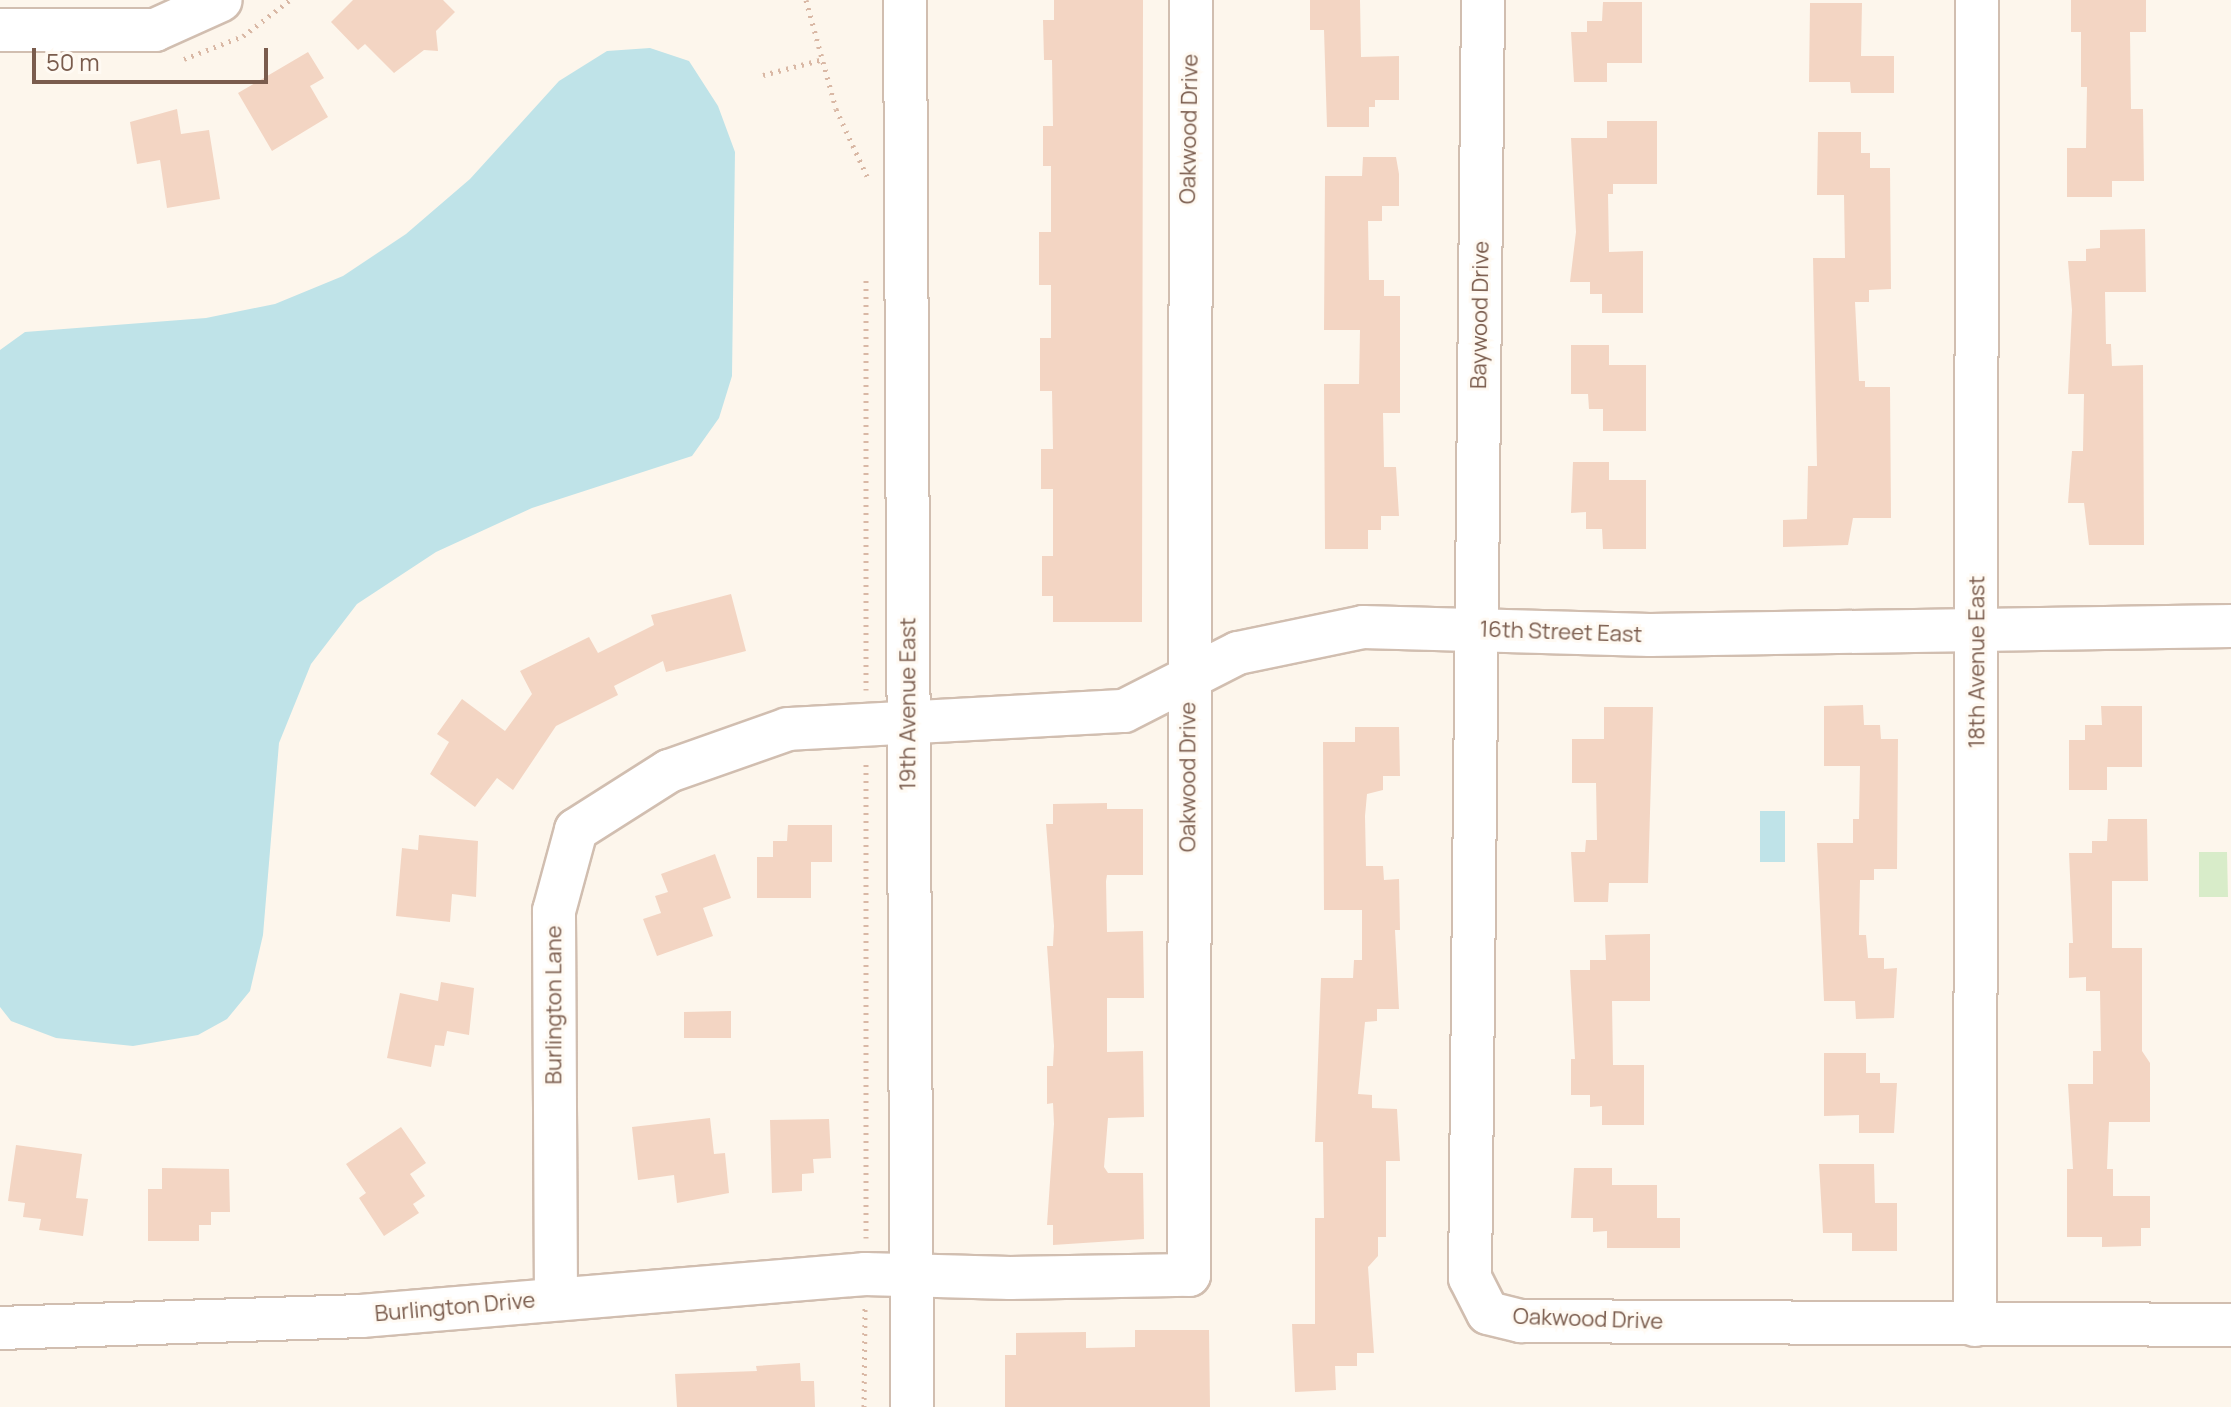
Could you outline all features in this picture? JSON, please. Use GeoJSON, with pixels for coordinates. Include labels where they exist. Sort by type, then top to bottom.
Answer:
{"type":"FeatureCollection","features":[{"type":"Feature","properties":{"kind":"street"},"geometry":{"type":"LineString","coordinates":[[0,30],[155,30],[221,0]]}},
{"type":"Feature","properties":{"kind":"street","name":"19th Avenue East"},"geometry":{"type":"LineString","coordinates":[[905,0],[912,1407]]}},
{"type":"Feature","properties":{"kind":"street","name":"Oakwood Drive"},"geometry":{"type":"LineString","coordinates":[[910,1275],[1189,1275],[1187,679],[1191,0]]}},
{"type":"Feature","properties":{"kind":"street","name":"Baywood Drive"},"geometry":{"type":"LineString","coordinates":[[1477,630],[1483,0]]}},
{"type":"Feature","properties":{"kind":"street","name":"18th Avenue East"},"geometry":{"type":"LineString","coordinates":[[1975,1325],[1977,0]]}},
{"type":"Feature","properties":{"kind":"street","name":"16th Street East"},"geometry":{"type":"LineString","coordinates":[[908,724],[1124,711],[1238,653],[1363,627],[1650,635],[2231,626]]}},
{"type":"Feature","properties":{"kind":"street","name":"Oakwood Drive"},"geometry":{"type":"LineString","coordinates":[[1477,630],[1470,1278],[1488,1313],[1521,1321],[2231,1325]]}},
{"type":"Feature","properties":{"kind":"street","name":"Burlington Lane"},"geometry":{"type":"LineString","coordinates":[[556,1298],[554,911],[576,830],[669,771],[788,729],[908,724]]}},
{"type":"Feature","properties":{"kind":"street","name":"Burlington Drive"},"geometry":{"type":"LineString","coordinates":[[0,1328],[361,1316],[865,1274],[910,1275]]}},
{"type":"Feature","properties":{"kind":"path"},"geometry":{"type":"LineString","coordinates":[[806,0],[820,60],[867,176]]}},
{"type":"Feature","properties":{"kind":"path"},"geometry":{"type":"LineString","coordinates":[[763,75],[820,60]]}},
{"type":"Feature","properties":{"kind":"green space"},"geometry":{"type":"Polygon","coordinates":[[[2199,852],[2227,852],[2228,897],[2199,897],[2199,852]]]}},
{"type":"Feature","properties":{"kind":"water"},"geometry":{"type":"Polygon","coordinates":[[[650,48],[689,61],[718,106],[735,152],[732,376],[719,418],[692,456],[532,508],[436,552],[357,604],[311,664],[279,743],[263,935],[250,991],[227,1019],[198,1035],[133,1046],[56,1038],[11,1021],[0,1007],[0,350],[25,332],[206,318],[275,304],[343,276],[406,234],[470,179],[559,81],[607,51],[650,48]]]}},
{"type":"Feature","properties":{"kind":"water"},"geometry":{"type":"Polygon","coordinates":[[[1760,811],[1785,811],[1785,862],[1760,862],[1760,811]]]}},
{"type":"Feature","properties":{"kind":"building"},"geometry":{"type":"Polygon","coordinates":[[[353,0],[443,0],[455,12],[436,31],[438,51],[424,50],[394,73],[365,44],[358,50],[331,22],[353,0]]]}},
{"type":"Feature","properties":{"kind":"building"},"geometry":{"type":"Polygon","coordinates":[[[1054,0],[1143,0],[1142,622],[1053,622],[1053,596],[1042,596],[1042,556],[1053,556],[1053,489],[1041,489],[1041,449],[1053,449],[1052,391],[1040,391],[1040,338],[1051,338],[1051,285],[1039,285],[1039,232],[1051,232],[1051,166],[1043,166],[1043,126],[1053,126],[1052,60],[1044,60],[1043,20],[1054,20],[1054,0]]]}},
{"type":"Feature","properties":{"kind":"building"},"geometry":{"type":"Polygon","coordinates":[[[1310,0],[1360,0],[1361,57],[1399,56],[1399,100],[1375,100],[1375,107],[1369,107],[1369,127],[1327,127],[1324,30],[1310,30],[1310,0]]]}},
{"type":"Feature","properties":{"kind":"building"},"geometry":{"type":"Polygon","coordinates":[[[2071,0],[2146,0],[2146,32],[2130,32],[2131,109],[2143,109],[2144,181],[2112,181],[2112,197],[2067,197],[2067,148],[2086,148],[2087,87],[2081,87],[2081,32],[2071,32],[2071,0]]]}},
{"type":"Feature","properties":{"kind":"building"},"geometry":{"type":"Polygon","coordinates":[[[1603,2],[1642,2],[1642,63],[1607,63],[1607,82],[1574,82],[1571,32],[1587,32],[1587,21],[1602,21],[1603,2]]]}},
{"type":"Feature","properties":{"kind":"building"},"geometry":{"type":"Polygon","coordinates":[[[1810,3],[1862,3],[1861,56],[1894,56],[1894,93],[1851,93],[1850,82],[1809,82],[1810,3]]]}},
{"type":"Feature","properties":{"kind":"building"},"geometry":{"type":"Polygon","coordinates":[[[308,52],[324,78],[310,86],[328,117],[272,151],[238,93],[308,52]]]}},
{"type":"Feature","properties":{"kind":"building"},"geometry":{"type":"Polygon","coordinates":[[[177,109],[181,134],[209,130],[220,199],[167,208],[160,160],[137,164],[130,122],[177,109]]]}},
{"type":"Feature","properties":{"kind":"building"},"geometry":{"type":"Polygon","coordinates":[[[1607,121],[1657,121],[1657,184],[1613,184],[1613,194],[1608,194],[1609,252],[1643,251],[1643,313],[1602,313],[1602,294],[1590,294],[1590,282],[1570,282],[1576,232],[1571,138],[1607,138],[1607,121]]]}},
{"type":"Feature","properties":{"kind":"building"},"geometry":{"type":"Polygon","coordinates":[[[1818,132],[1861,132],[1861,153],[1870,153],[1870,168],[1890,168],[1891,289],[1869,290],[1869,302],[1855,302],[1859,381],[1865,381],[1865,387],[1890,387],[1891,518],[1853,518],[1848,545],[1783,547],[1783,520],[1807,519],[1808,466],[1817,466],[1813,258],[1845,258],[1844,195],[1817,195],[1818,132]]]}},
{"type":"Feature","properties":{"kind":"building"},"geometry":{"type":"Polygon","coordinates":[[[1363,157],[1396,157],[1399,174],[1399,206],[1382,206],[1382,221],[1368,221],[1369,280],[1384,280],[1384,296],[1400,296],[1400,413],[1383,413],[1384,467],[1396,467],[1399,516],[1381,516],[1381,530],[1368,530],[1368,549],[1325,549],[1324,384],[1359,384],[1360,330],[1324,330],[1325,176],[1362,176],[1363,157]]]}},
{"type":"Feature","properties":{"kind":"building"},"geometry":{"type":"Polygon","coordinates":[[[2145,229],[2146,292],[2105,292],[2106,344],[2111,344],[2112,366],[2143,365],[2144,545],[2089,545],[2084,503],[2068,503],[2072,451],[2083,451],[2084,394],[2068,394],[2072,310],[2068,261],[2086,261],[2086,249],[2100,248],[2100,230],[2145,229]]]}},
{"type":"Feature","properties":{"kind":"building"},"geometry":{"type":"Polygon","coordinates":[[[1571,345],[1609,345],[1609,365],[1646,365],[1646,431],[1603,431],[1603,409],[1589,409],[1588,394],[1571,394],[1571,345]]]}},
{"type":"Feature","properties":{"kind":"building"},"geometry":{"type":"Polygon","coordinates":[[[1573,462],[1609,462],[1609,480],[1646,480],[1646,549],[1603,549],[1602,529],[1586,529],[1586,512],[1571,513],[1573,462]]]}},
{"type":"Feature","properties":{"kind":"building"},"geometry":{"type":"Polygon","coordinates":[[[731,594],[746,651],[666,672],[663,661],[614,686],[618,695],[556,726],[513,790],[497,778],[475,807],[430,774],[449,742],[437,734],[462,699],[505,731],[532,694],[520,671],[589,637],[598,653],[654,625],[651,615],[731,594]]]}},
{"type":"Feature","properties":{"kind":"building"},"geometry":{"type":"Polygon","coordinates":[[[1863,705],[1864,725],[1880,725],[1881,739],[1898,739],[1897,869],[1874,869],[1874,880],[1860,880],[1859,935],[1866,935],[1868,958],[1884,958],[1884,969],[1897,968],[1894,1018],[1856,1019],[1855,1001],[1824,1001],[1817,843],[1853,843],[1853,819],[1859,819],[1860,766],[1824,766],[1824,706],[1863,705]]]}},
{"type":"Feature","properties":{"kind":"building"},"geometry":{"type":"Polygon","coordinates":[[[2101,706],[2142,706],[2142,767],[2107,767],[2107,790],[2069,790],[2069,740],[2085,740],[2085,725],[2102,725],[2101,706]]]}},
{"type":"Feature","properties":{"kind":"building"},"geometry":{"type":"Polygon","coordinates":[[[1604,707],[1653,707],[1648,883],[1609,883],[1608,902],[1574,902],[1571,852],[1585,852],[1586,840],[1597,840],[1596,783],[1572,783],[1572,739],[1604,739],[1604,707]]]}},
{"type":"Feature","properties":{"kind":"building"},"geometry":{"type":"Polygon","coordinates":[[[1355,727],[1399,727],[1400,776],[1383,776],[1383,790],[1367,794],[1365,816],[1366,866],[1383,866],[1384,880],[1399,879],[1400,930],[1395,930],[1399,1009],[1377,1009],[1377,1021],[1365,1022],[1358,1094],[1372,1095],[1372,1108],[1397,1109],[1400,1161],[1386,1161],[1386,1237],[1378,1237],[1378,1256],[1368,1267],[1374,1353],[1357,1353],[1357,1366],[1335,1366],[1336,1390],[1295,1392],[1292,1324],[1315,1324],[1315,1218],[1324,1218],[1323,1142],[1315,1142],[1321,978],[1353,978],[1354,960],[1362,960],[1362,910],[1324,910],[1323,742],[1355,742],[1355,727]]]}},
{"type":"Feature","properties":{"kind":"building"},"geometry":{"type":"Polygon","coordinates":[[[1107,803],[1107,809],[1143,809],[1143,875],[1107,875],[1106,881],[1107,932],[1143,931],[1144,998],[1107,998],[1107,1052],[1143,1051],[1144,1117],[1108,1118],[1104,1167],[1108,1173],[1143,1173],[1144,1239],[1053,1245],[1053,1225],[1047,1225],[1054,1124],[1053,1103],[1047,1104],[1047,1066],[1053,1066],[1054,1046],[1047,946],[1053,946],[1054,926],[1046,824],[1053,824],[1053,804],[1107,803]]]}},
{"type":"Feature","properties":{"kind":"building"},"geometry":{"type":"Polygon","coordinates":[[[2108,819],[2147,819],[2148,881],[2112,881],[2112,948],[2142,948],[2142,1051],[2150,1063],[2150,1122],[2109,1122],[2107,1169],[2113,1169],[2113,1196],[2150,1196],[2150,1228],[2141,1228],[2141,1246],[2102,1247],[2102,1237],[2067,1237],[2067,1169],[2073,1169],[2068,1084],[2093,1084],[2093,1051],[2101,1051],[2100,991],[2086,991],[2086,977],[2069,978],[2069,943],[2073,943],[2069,853],[2092,853],[2092,841],[2107,841],[2108,819]]]}},
{"type":"Feature","properties":{"kind":"building"},"geometry":{"type":"Polygon","coordinates":[[[788,825],[832,825],[832,862],[811,862],[811,898],[757,898],[757,857],[773,857],[773,841],[787,841],[788,825]]]}},
{"type":"Feature","properties":{"kind":"building"},"geometry":{"type":"Polygon","coordinates":[[[419,835],[478,841],[476,897],[452,894],[450,922],[396,916],[402,848],[418,850],[419,835]]]}},
{"type":"Feature","properties":{"kind":"building"},"geometry":{"type":"Polygon","coordinates":[[[715,854],[731,898],[703,908],[713,936],[657,956],[643,919],[661,913],[655,896],[668,892],[661,874],[715,854]]]}},
{"type":"Feature","properties":{"kind":"building"},"geometry":{"type":"Polygon","coordinates":[[[1650,934],[1650,1001],[1612,1001],[1613,1065],[1644,1065],[1644,1125],[1602,1125],[1602,1106],[1590,1107],[1590,1095],[1571,1095],[1571,1059],[1575,1059],[1570,970],[1590,970],[1590,960],[1606,960],[1605,935],[1650,934]]]}},
{"type":"Feature","properties":{"kind":"building"},"geometry":{"type":"Polygon","coordinates":[[[441,982],[474,988],[469,1035],[447,1031],[444,1046],[435,1045],[431,1067],[387,1058],[400,993],[438,1001],[441,982]]]}},
{"type":"Feature","properties":{"kind":"building"},"geometry":{"type":"Polygon","coordinates":[[[731,1011],[731,1038],[684,1038],[684,1012],[731,1011]]]}},
{"type":"Feature","properties":{"kind":"building"},"geometry":{"type":"Polygon","coordinates":[[[1824,1053],[1866,1053],[1866,1073],[1880,1073],[1880,1083],[1897,1083],[1894,1133],[1859,1133],[1859,1115],[1824,1116],[1824,1053]]]}},
{"type":"Feature","properties":{"kind":"building"},"geometry":{"type":"Polygon","coordinates":[[[710,1118],[714,1154],[725,1153],[729,1193],[677,1203],[674,1175],[638,1180],[632,1127],[710,1118]]]}},
{"type":"Feature","properties":{"kind":"building"},"geometry":{"type":"Polygon","coordinates":[[[829,1119],[831,1158],[813,1159],[814,1173],[802,1174],[802,1191],[772,1193],[770,1120],[829,1119]]]}},
{"type":"Feature","properties":{"kind":"building"},"geometry":{"type":"Polygon","coordinates":[[[401,1127],[426,1163],[410,1174],[425,1196],[413,1204],[419,1213],[384,1236],[359,1198],[366,1193],[346,1164],[401,1127]]]}},
{"type":"Feature","properties":{"kind":"building"},"geometry":{"type":"Polygon","coordinates":[[[16,1145],[82,1154],[76,1198],[88,1199],[83,1236],[39,1230],[41,1219],[23,1217],[25,1203],[8,1201],[16,1145]]]}},
{"type":"Feature","properties":{"kind":"building"},"geometry":{"type":"Polygon","coordinates":[[[1819,1164],[1874,1164],[1875,1203],[1897,1203],[1897,1251],[1852,1251],[1852,1233],[1823,1233],[1819,1164]]]}},
{"type":"Feature","properties":{"kind":"building"},"geometry":{"type":"Polygon","coordinates":[[[162,1168],[229,1169],[230,1212],[211,1212],[211,1225],[199,1225],[199,1241],[148,1241],[148,1189],[162,1189],[162,1168]]]}},
{"type":"Feature","properties":{"kind":"building"},"geometry":{"type":"Polygon","coordinates":[[[1574,1168],[1612,1168],[1612,1185],[1657,1185],[1657,1218],[1680,1218],[1680,1248],[1607,1248],[1607,1231],[1593,1232],[1593,1218],[1571,1218],[1574,1168]]]}},
{"type":"Feature","properties":{"kind":"building"},"geometry":{"type":"Polygon","coordinates":[[[1135,1330],[1209,1330],[1210,1407],[1005,1407],[1005,1355],[1016,1355],[1016,1333],[1086,1332],[1086,1348],[1135,1347],[1135,1330]]]}},
{"type":"Feature","properties":{"kind":"building"},"geometry":{"type":"Polygon","coordinates":[[[800,1363],[801,1381],[814,1381],[815,1407],[677,1407],[675,1374],[757,1371],[756,1366],[800,1363]]]}}]}
